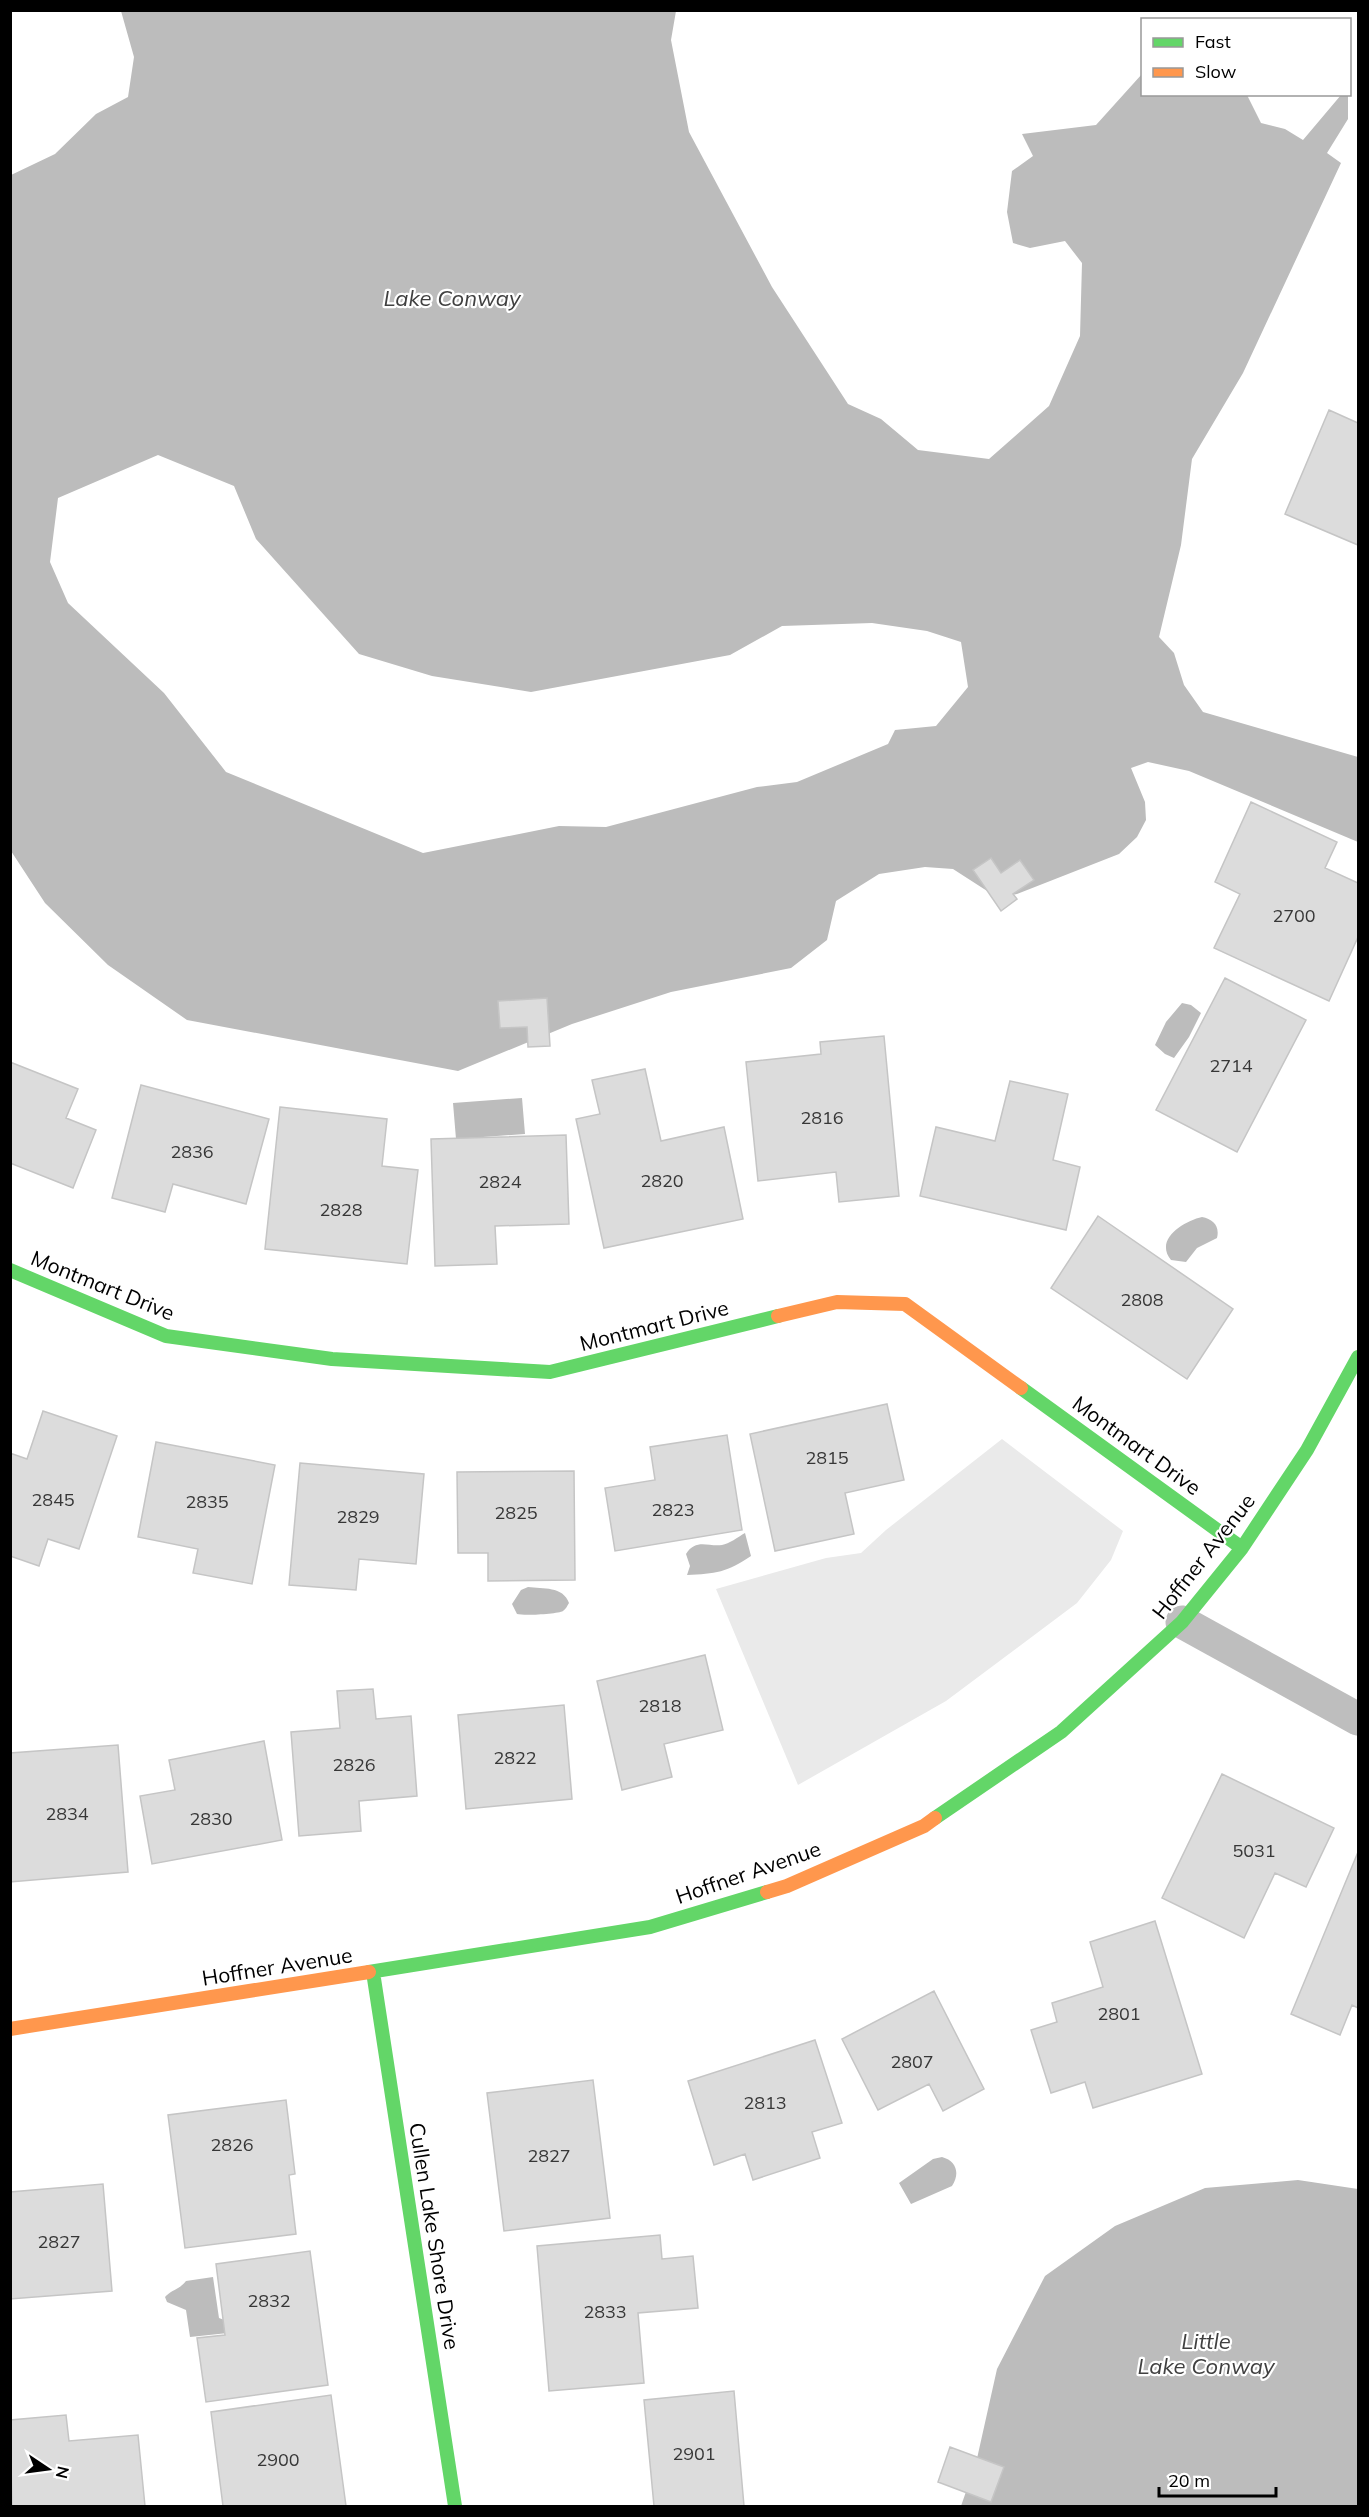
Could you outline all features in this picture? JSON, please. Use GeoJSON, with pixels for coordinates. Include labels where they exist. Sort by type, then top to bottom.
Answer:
{"type":"FeatureCollection","features":[{"type":"Feature","properties":{"kind":"street","name":"Montmart Drive"},"geometry":{"type":"LineString","coordinates":[[10,1270],[166,1336],[332,1359],[550,1372],[837,1302],[905,1304],[1242,1548]]}},
{"type":"Feature","properties":{"kind":"street","name":"Hoffner Avenue"},"geometry":{"type":"LineString","coordinates":[[10,2029],[650,1927],[797,1881],[924,1826],[1061,1732],[1182,1622],[1242,1548],[1307,1450],[1359,1356]]}},
{"type":"Feature","properties":{"kind":"street"},"geometry":{"type":"LineString","coordinates":[[1182,1622],[1359,1719]]}},
{"type":"Feature","properties":{"kind":"street","name":"Cullen Lake Shore Drive"},"geometry":{"type":"LineString","coordinates":[[374,1972],[455,2506]]}},
{"type":"Feature","properties":{"kind":"shaded area"},"geometry":{"type":"Polygon","coordinates":[[[1002,1439],[1123,1531],[1111,1560],[1077,1603],[946,1701],[798,1785],[716,1589],[826,1558],[861,1553],[886,1530],[1002,1439]]]}},
{"type":"Feature","properties":{"kind":"water","name":"Lake Conway"},"geometry":{"type":"Polygon","coordinates":[[[121,11],[676,11],[671,40],[689,132],[772,287],[848,404],[881,419],[918,450],[989,459],[1049,406],[1080,336],[1082,263],[1065,241],[1030,248],[1013,243],[1007,212],[1012,171],[1033,156],[1022,134],[1096,125],[1141,75],[1141,96],[1248,96],[1261,123],[1285,129],[1303,140],[1340,96],[1348,96],[1348,119],[1327,153],[1341,163],[1243,373],[1192,459],[1181,545],[1159,637],[1174,653],[1184,685],[1203,712],[1358,757],[1358,842],[1189,771],[1148,762],[1131,768],[1145,802],[1146,820],[1137,837],[1119,854],[1017,894],[998,898],[953,869],[925,867],[879,874],[836,901],[827,940],[791,968],[671,992],[572,1024],[458,1071],[187,1020],[108,965],[45,903],[11,851],[11,175],[55,154],[96,114],[128,97],[134,57],[121,11]],[[158,455],[58,498],[50,562],[68,603],[164,693],[226,772],[423,853],[559,826],[606,827],[757,787],[797,782],[888,744],[895,730],[936,726],[968,687],[961,642],[927,631],[872,623],[782,626],[730,655],[531,692],[432,676],[359,654],[256,539],[234,486],[158,455]]]}},
{"type":"Feature","properties":{"kind":"water"},"geometry":{"type":"Polygon","coordinates":[[[1182,1003],[1191,1005],[1201,1013],[1189,1037],[1174,1058],[1155,1045],[1166,1022],[1182,1003]]]}},
{"type":"Feature","properties":{"kind":"water"},"geometry":{"type":"Polygon","coordinates":[[[522,1098],[525,1134],[456,1139],[453,1103],[522,1098]]]}},
{"type":"Feature","properties":{"kind":"water"},"geometry":{"type":"Polygon","coordinates":[[[1202,1217],[1215,1224],[1217,1238],[1197,1248],[1186,1262],[1171,1260],[1166,1245],[1173,1232],[1187,1222],[1202,1217]]]}},
{"type":"Feature","properties":{"kind":"water"},"geometry":{"type":"Polygon","coordinates":[[[745,1533],[751,1556],[721,1571],[687,1575],[690,1566],[686,1554],[694,1546],[725,1544],[745,1533]]]}},
{"type":"Feature","properties":{"kind":"water"},"geometry":{"type":"Polygon","coordinates":[[[528,1587],[557,1591],[569,1603],[560,1612],[517,1614],[512,1604],[521,1590],[528,1587]]]}},
{"type":"Feature","properties":{"kind":"water"},"geometry":{"type":"Polygon","coordinates":[[[942,2157],[956,2168],[956,2177],[952,2186],[911,2204],[899,2183],[933,2159],[942,2157]]]}},
{"type":"Feature","properties":{"kind":"water","name":"Little Lake Conway"},"geometry":{"type":"Polygon","coordinates":[[[1298,2180],[1358,2189],[1358,2506],[961,2506],[976,2463],[997,2369],[1045,2276],[1115,2226],[1205,2188],[1298,2180]]]}},
{"type":"Feature","properties":{"kind":"water"},"geometry":{"type":"Polygon","coordinates":[[[213,2277],[219,2318],[227,2321],[228,2333],[190,2337],[186,2310],[167,2302],[165,2297],[186,2281],[213,2277]]]}},
{"type":"Feature","properties":{"kind":"building"},"geometry":{"type":"Polygon","coordinates":[[[1329,410],[1358,423],[1358,545],[1285,514],[1329,410]]]}},
{"type":"Feature","properties":{"kind":"building"},"geometry":{"type":"Polygon","coordinates":[[[1251,802],[1337,842],[1325,868],[1358,883],[1358,937],[1329,1001],[1214,948],[1240,894],[1215,882],[1251,802]]]}},
{"type":"Feature","properties":{"kind":"building"},"geometry":{"type":"Polygon","coordinates":[[[991,858],[1001,873],[1020,860],[1034,880],[1013,894],[1017,899],[1001,911],[973,870],[991,858]]]}},
{"type":"Feature","properties":{"kind":"building"},"geometry":{"type":"Polygon","coordinates":[[[1225,978],[1306,1020],[1237,1152],[1156,1110],[1225,978]]]}},
{"type":"Feature","properties":{"kind":"building"},"geometry":{"type":"Polygon","coordinates":[[[547,998],[550,1046],[528,1047],[527,1027],[500,1028],[498,1001],[547,998]]]}},
{"type":"Feature","properties":{"kind":"building"},"geometry":{"type":"Polygon","coordinates":[[[884,1036],[899,1196],[839,1202],[836,1172],[758,1181],[746,1062],[821,1054],[820,1042],[884,1036]]]}},
{"type":"Feature","properties":{"kind":"building"},"geometry":{"type":"Polygon","coordinates":[[[10,1062],[78,1089],[66,1118],[96,1130],[73,1188],[10,1163],[10,1062]]]}},
{"type":"Feature","properties":{"kind":"building"},"geometry":{"type":"Polygon","coordinates":[[[645,1069],[661,1141],[724,1127],[743,1219],[604,1248],[576,1119],[600,1114],[592,1080],[645,1069]]]}},
{"type":"Feature","properties":{"kind":"building"},"geometry":{"type":"Polygon","coordinates":[[[1010,1081],[1068,1094],[1053,1160],[1080,1167],[1066,1230],[920,1196],[936,1127],[995,1141],[1010,1081]]]}},
{"type":"Feature","properties":{"kind":"building"},"geometry":{"type":"Polygon","coordinates":[[[141,1085],[269,1119],[246,1204],[173,1184],[165,1212],[112,1198],[141,1085]]]}},
{"type":"Feature","properties":{"kind":"building"},"geometry":{"type":"Polygon","coordinates":[[[280,1107],[387,1119],[382,1166],[418,1170],[407,1264],[265,1249],[280,1107]]]}},
{"type":"Feature","properties":{"kind":"building"},"geometry":{"type":"Polygon","coordinates":[[[566,1135],[569,1224],[495,1226],[497,1264],[435,1266],[431,1139],[566,1135]]]}},
{"type":"Feature","properties":{"kind":"building"},"geometry":{"type":"Polygon","coordinates":[[[1098,1216],[1233,1309],[1187,1379],[1051,1288],[1098,1216]]]}},
{"type":"Feature","properties":{"kind":"building"},"geometry":{"type":"Polygon","coordinates":[[[887,1404],[904,1480],[845,1493],[854,1534],[775,1551],[750,1434],[887,1404]]]}},
{"type":"Feature","properties":{"kind":"building"},"geometry":{"type":"Polygon","coordinates":[[[43,1411],[117,1436],[79,1549],[48,1539],[39,1566],[10,1556],[10,1453],[27,1459],[43,1411]]]}},
{"type":"Feature","properties":{"kind":"building"},"geometry":{"type":"Polygon","coordinates":[[[727,1435],[742,1530],[615,1551],[605,1488],[655,1480],[650,1447],[727,1435]]]}},
{"type":"Feature","properties":{"kind":"building"},"geometry":{"type":"Polygon","coordinates":[[[156,1442],[275,1465],[252,1584],[193,1573],[198,1549],[138,1537],[156,1442]]]}},
{"type":"Feature","properties":{"kind":"building"},"geometry":{"type":"Polygon","coordinates":[[[300,1463],[424,1474],[416,1564],[359,1559],[356,1590],[289,1585],[300,1463]]]}},
{"type":"Feature","properties":{"kind":"building"},"geometry":{"type":"Polygon","coordinates":[[[574,1471],[575,1580],[488,1581],[488,1553],[458,1553],[457,1472],[574,1471]]]}},
{"type":"Feature","properties":{"kind":"building"},"geometry":{"type":"Polygon","coordinates":[[[705,1655],[723,1730],[664,1744],[672,1777],[622,1790],[597,1681],[705,1655]]]}},
{"type":"Feature","properties":{"kind":"building"},"geometry":{"type":"Polygon","coordinates":[[[373,1689],[376,1719],[411,1716],[417,1796],[359,1801],[361,1831],[299,1836],[291,1732],[340,1728],[337,1691],[373,1689]]]}},
{"type":"Feature","properties":{"kind":"building"},"geometry":{"type":"Polygon","coordinates":[[[564,1705],[572,1799],[466,1809],[458,1715],[564,1705]]]}},
{"type":"Feature","properties":{"kind":"building"},"geometry":{"type":"Polygon","coordinates":[[[264,1741],[282,1840],[152,1864],[140,1796],[175,1790],[169,1760],[264,1741]]]}},
{"type":"Feature","properties":{"kind":"building"},"geometry":{"type":"Polygon","coordinates":[[[118,1745],[128,1872],[10,1882],[10,1753],[118,1745]]]}},
{"type":"Feature","properties":{"kind":"building"},"geometry":{"type":"Polygon","coordinates":[[[1222,1774],[1334,1828],[1306,1887],[1275,1873],[1244,1938],[1162,1898],[1222,1774]]]}},
{"type":"Feature","properties":{"kind":"building"},"geometry":{"type":"Polygon","coordinates":[[[1358,1852],[1358,2008],[1352,2005],[1340,2035],[1291,2014],[1358,1852]]]}},
{"type":"Feature","properties":{"kind":"building"},"geometry":{"type":"Polygon","coordinates":[[[1155,1921],[1202,2074],[1093,2108],[1085,2082],[1051,2093],[1031,2030],[1057,2022],[1052,2003],[1103,1987],[1090,1942],[1155,1921]]]}},
{"type":"Feature","properties":{"kind":"building"},"geometry":{"type":"Polygon","coordinates":[[[934,1991],[984,2089],[943,2111],[929,2084],[878,2110],[842,2039],[934,1991]]]}},
{"type":"Feature","properties":{"kind":"building"},"geometry":{"type":"Polygon","coordinates":[[[815,2040],[842,2123],[812,2132],[820,2158],[753,2180],[745,2154],[714,2165],[688,2081],[815,2040]]]}},
{"type":"Feature","properties":{"kind":"building"},"geometry":{"type":"Polygon","coordinates":[[[593,2080],[610,2218],[504,2231],[487,2093],[593,2080]]]}},
{"type":"Feature","properties":{"kind":"building"},"geometry":{"type":"Polygon","coordinates":[[[286,2100],[295,2174],[289,2175],[296,2234],[185,2248],[168,2115],[286,2100]]]}},
{"type":"Feature","properties":{"kind":"building"},"geometry":{"type":"Polygon","coordinates":[[[103,2184],[112,2291],[10,2299],[10,2192],[103,2184]]]}},
{"type":"Feature","properties":{"kind":"building"},"geometry":{"type":"Polygon","coordinates":[[[660,2235],[662,2259],[693,2256],[698,2308],[638,2313],[644,2383],[549,2391],[537,2246],[660,2235]]]}},
{"type":"Feature","properties":{"kind":"building"},"geometry":{"type":"Polygon","coordinates":[[[310,2251],[328,2385],[206,2402],[197,2338],[225,2335],[216,2264],[310,2251]]]}},
{"type":"Feature","properties":{"kind":"building"},"geometry":{"type":"Polygon","coordinates":[[[734,2391],[744,2506],[654,2506],[644,2400],[734,2391]]]}},
{"type":"Feature","properties":{"kind":"building"},"geometry":{"type":"Polygon","coordinates":[[[331,2395],[346,2506],[223,2506],[211,2412],[331,2395]]]}},
{"type":"Feature","properties":{"kind":"building"},"geometry":{"type":"Polygon","coordinates":[[[66,2415],[69,2441],[138,2435],[145,2506],[12,2506],[10,2420],[66,2415]]]}},
{"type":"Feature","properties":{"kind":"building"},"geometry":{"type":"Polygon","coordinates":[[[950,2447],[1004,2467],[991,2502],[938,2482],[950,2447]]]}},
{"type":"Feature","properties":{"kind":"traffic: fast"},"geometry":{"type":"LineString","coordinates":[[10,1270],[166,1336],[332,1359],[550,1372],[778,1316]]}},
{"type":"Feature","properties":{"kind":"traffic: fast"},"geometry":{"type":"LineString","coordinates":[[935,1818],[1061,1732],[1182,1622],[1242,1548],[1307,1450],[1358,1357]]}},
{"type":"Feature","properties":{"kind":"traffic: fast"},"geometry":{"type":"LineString","coordinates":[[1021,1388],[1242,1548]]}},
{"type":"Feature","properties":{"kind":"traffic: fast"},"geometry":{"type":"LineString","coordinates":[[369,1972],[650,1927],[767,1892]]}},
{"type":"Feature","properties":{"kind":"traffic: fast"},"geometry":{"type":"LineString","coordinates":[[373,1972],[455,2506]]}},
{"type":"Feature","properties":{"kind":"traffic: slow"},"geometry":{"type":"LineString","coordinates":[[778,1316],[837,1302],[905,1304],[1021,1388]]}},
{"type":"Feature","properties":{"kind":"traffic: slow"},"geometry":{"type":"LineString","coordinates":[[767,1892],[787,1886],[924,1826],[935,1818]]}},
{"type":"Feature","properties":{"kind":"traffic: slow"},"geometry":{"type":"LineString","coordinates":[[10,2029],[369,1972]]}}]}
